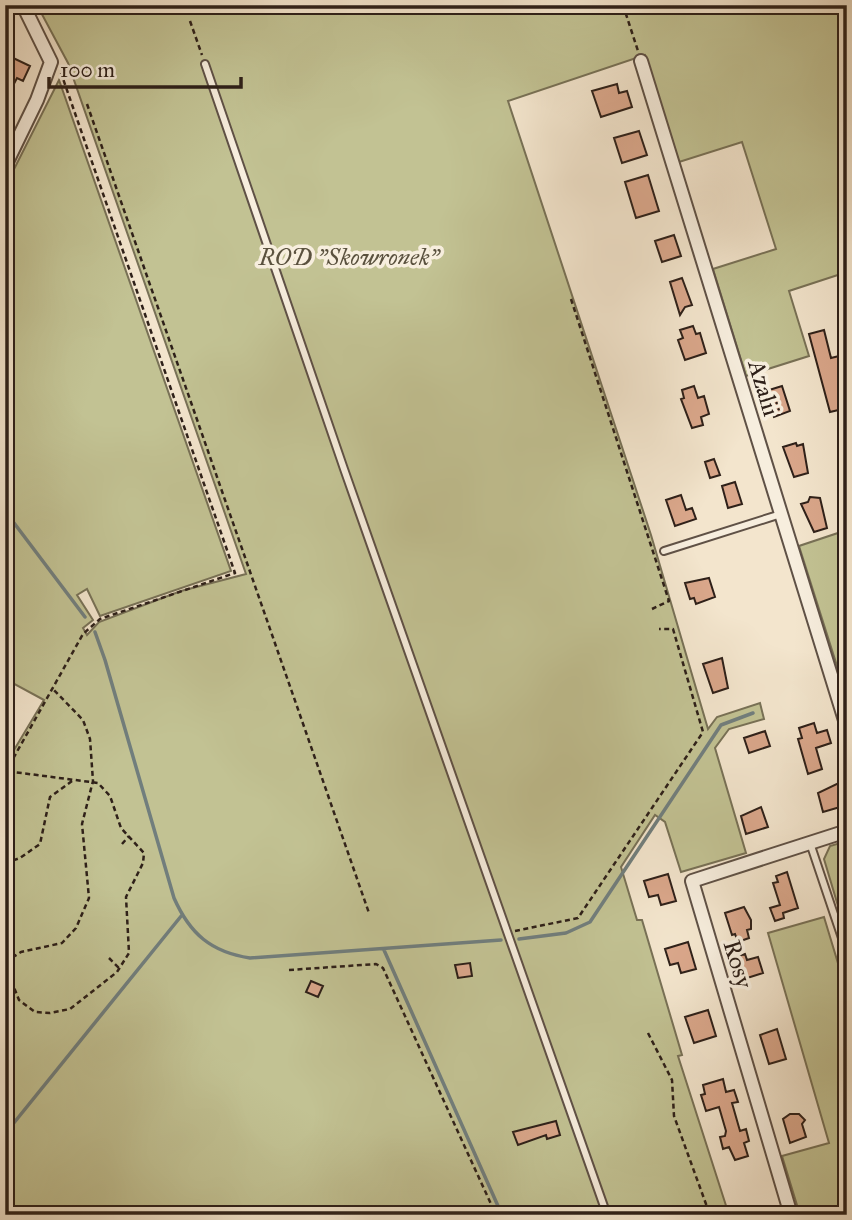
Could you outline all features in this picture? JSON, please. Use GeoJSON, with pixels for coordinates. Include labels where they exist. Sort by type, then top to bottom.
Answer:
{"type":"FeatureCollection","features":[{"type":"Feature","properties":{"kind":"street"},"geometry":{"type":"LineString","coordinates":[[5,166],[37,100],[51,62],[23,5]]}},
{"type":"Feature","properties":{"kind":"street","name":"Azalii"},"geometry":{"type":"LineString","coordinates":[[641,61],[847,727]]}},
{"type":"Feature","properties":{"kind":"street","name":"Rosy"},"geometry":{"type":"LineString","coordinates":[[791,1215],[692,881],[847,831]]}},
{"type":"Feature","properties":{"kind":"lane"},"geometry":{"type":"LineString","coordinates":[[205,64],[344,469],[607,1215]]}},
{"type":"Feature","properties":{"kind":"lane"},"geometry":{"type":"LineString","coordinates":[[664,551],[781,514]]}},
{"type":"Feature","properties":{"kind":"lane"},"geometry":{"type":"LineString","coordinates":[[810,843],[847,953]]}},
{"type":"Feature","properties":{"kind":"path"},"geometry":{"type":"LineString","coordinates":[[623,5],[641,61]]}},
{"type":"Feature","properties":{"kind":"path"},"geometry":{"type":"LineString","coordinates":[[190,21],[205,64]]}},
{"type":"Feature","properties":{"kind":"path"},"geometry":{"type":"LineString","coordinates":[[51,62],[58,64],[235,573],[100,620],[83,634],[52,688],[6,772],[93,781],[110,796],[118,822],[144,853],[143,863],[126,897],[130,953],[120,969],[70,1009],[50,1013],[35,1012],[19,1000],[5,963],[20,952],[62,943],[76,928],[89,898],[84,862],[83,815],[90,799],[93,781],[88,729],[72,706],[52,688]]}},
{"type":"Feature","properties":{"kind":"path"},"geometry":{"type":"LineString","coordinates":[[87,104],[369,913]]}},
{"type":"Feature","properties":{"kind":"path"},"geometry":{"type":"LineString","coordinates":[[571,299],[669,601],[652,609]]}},
{"type":"Feature","properties":{"kind":"path"},"geometry":{"type":"LineString","coordinates":[[508,933],[578,918],[703,733],[673,629],[659,629]]}},
{"type":"Feature","properties":{"kind":"path"},"geometry":{"type":"LineString","coordinates":[[5,863],[20,858],[40,844],[50,797],[65,783],[76,779]]}},
{"type":"Feature","properties":{"kind":"path"},"geometry":{"type":"LineString","coordinates":[[122,844],[129,836]]}},
{"type":"Feature","properties":{"kind":"path"},"geometry":{"type":"LineString","coordinates":[[84,862],[92,861]]}},
{"type":"Feature","properties":{"kind":"path"},"geometry":{"type":"LineString","coordinates":[[76,928],[82,933]]}},
{"type":"Feature","properties":{"kind":"path"},"geometry":{"type":"LineString","coordinates":[[109,958],[120,969]]}},
{"type":"Feature","properties":{"kind":"path"},"geometry":{"type":"LineString","coordinates":[[289,970],[376,964],[383,968],[496,1215]]}},
{"type":"Feature","properties":{"kind":"path"},"geometry":{"type":"LineString","coordinates":[[648,1034],[672,1080],[674,1116],[710,1215]]}},
{"type":"Feature","properties":{"kind":"green space","name":"ROD \"Skowronek\""},"geometry":{"type":"Polygon","coordinates":[[[37,5],[847,5],[847,272],[789,291],[809,356],[746,376],[713,269],[776,249],[742,142],[679,162],[645,55],[508,101],[651,535],[708,729],[717,717],[760,703],[764,719],[729,729],[715,748],[746,853],[681,872],[665,822],[655,815],[621,867],[637,920],[642,920],[682,1055],[678,1056],[729,1215],[5,1215],[5,765],[44,700],[5,679],[5,187],[59,80],[231,571],[100,616],[87,589],[77,595],[93,620],[83,628],[87,635],[99,622],[181,591],[246,574],[68,63],[37,5]]]}},
{"type":"Feature","properties":{"kind":"green space"},"geometry":{"type":"Polygon","coordinates":[[[847,530],[847,699],[844,700],[834,669],[837,666],[799,546],[847,530]]]}},
{"type":"Feature","properties":{"kind":"green space"},"geometry":{"type":"Polygon","coordinates":[[[847,841],[847,936],[824,859],[830,846],[847,841]]]}},
{"type":"Feature","properties":{"kind":"green space"},"geometry":{"type":"Polygon","coordinates":[[[824,917],[847,993],[847,1212],[800,1215],[782,1156],[829,1143],[768,933],[824,917]]]}},
{"type":"Feature","properties":{"kind":"building"},"geometry":{"type":"Polygon","coordinates":[[[9,56],[30,66],[23,81],[17,78],[5,101],[5,63],[9,56]]]}},
{"type":"Feature","properties":{"kind":"building"},"geometry":{"type":"Polygon","coordinates":[[[617,84],[619,93],[627,91],[632,107],[601,117],[592,91],[617,84]]]}},
{"type":"Feature","properties":{"kind":"building"},"geometry":{"type":"Polygon","coordinates":[[[639,131],[647,155],[622,163],[614,138],[639,131]]]}},
{"type":"Feature","properties":{"kind":"building"},"geometry":{"type":"Polygon","coordinates":[[[648,175],[659,211],[636,218],[625,182],[648,175]]]}},
{"type":"Feature","properties":{"kind":"building"},"geometry":{"type":"Polygon","coordinates":[[[674,235],[681,256],[662,262],[655,241],[674,235]]]}},
{"type":"Feature","properties":{"kind":"building"},"geometry":{"type":"Polygon","coordinates":[[[682,278],[692,305],[685,307],[680,315],[670,282],[682,278]]]}},
{"type":"Feature","properties":{"kind":"building"},"geometry":{"type":"Polygon","coordinates":[[[693,326],[696,334],[700,333],[706,353],[685,360],[678,340],[683,338],[680,330],[693,326]]]}},
{"type":"Feature","properties":{"kind":"building"},"geometry":{"type":"Polygon","coordinates":[[[824,330],[831,358],[847,354],[847,372],[841,373],[847,408],[830,412],[809,334],[824,330]]]}},
{"type":"Feature","properties":{"kind":"building"},"geometry":{"type":"Polygon","coordinates":[[[694,386],[698,398],[704,396],[709,414],[701,417],[703,425],[692,428],[681,399],[684,398],[682,390],[694,386]]]}},
{"type":"Feature","properties":{"kind":"building"},"geometry":{"type":"Polygon","coordinates":[[[782,386],[790,411],[774,417],[766,391],[782,386]]]}},
{"type":"Feature","properties":{"kind":"building"},"geometry":{"type":"Polygon","coordinates":[[[796,443],[797,446],[803,444],[808,473],[794,477],[783,447],[796,443]]]}},
{"type":"Feature","properties":{"kind":"building"},"geometry":{"type":"Polygon","coordinates":[[[714,459],[720,475],[710,478],[705,462],[714,459]]]}},
{"type":"Feature","properties":{"kind":"building"},"geometry":{"type":"Polygon","coordinates":[[[735,482],[742,504],[728,508],[722,486],[735,482]]]}},
{"type":"Feature","properties":{"kind":"building"},"geometry":{"type":"Polygon","coordinates":[[[681,495],[686,510],[692,508],[696,519],[675,526],[666,500],[681,495]]]}},
{"type":"Feature","properties":{"kind":"building"},"geometry":{"type":"Polygon","coordinates":[[[810,497],[820,498],[827,528],[814,532],[801,504],[808,502],[810,497]]]}},
{"type":"Feature","properties":{"kind":"building"},"geometry":{"type":"Polygon","coordinates":[[[709,578],[715,597],[696,604],[694,598],[690,599],[685,583],[709,578]]]}},
{"type":"Feature","properties":{"kind":"building"},"geometry":{"type":"Polygon","coordinates":[[[722,658],[728,688],[713,693],[703,664],[722,658]]]}},
{"type":"Feature","properties":{"kind":"building"},"geometry":{"type":"Polygon","coordinates":[[[814,723],[817,733],[827,730],[831,743],[816,748],[822,769],[808,774],[798,739],[802,738],[799,728],[814,723]]]}},
{"type":"Feature","properties":{"kind":"building"},"geometry":{"type":"Polygon","coordinates":[[[765,731],[770,746],[749,753],[744,738],[765,731]]]}},
{"type":"Feature","properties":{"kind":"building"},"geometry":{"type":"Polygon","coordinates":[[[845,780],[847,805],[823,812],[818,793],[845,780]]]}},
{"type":"Feature","properties":{"kind":"building"},"geometry":{"type":"Polygon","coordinates":[[[761,807],[768,827],[746,834],[741,816],[761,807]]]}},
{"type":"Feature","properties":{"kind":"building"},"geometry":{"type":"Polygon","coordinates":[[[787,872],[798,908],[783,913],[784,918],[775,921],[770,908],[780,905],[773,883],[778,882],[776,876],[787,872]]]}},
{"type":"Feature","properties":{"kind":"building"},"geometry":{"type":"Polygon","coordinates":[[[668,874],[676,901],[661,905],[658,895],[649,897],[644,881],[668,874]]]}},
{"type":"Feature","properties":{"kind":"building"},"geometry":{"type":"Polygon","coordinates":[[[744,907],[751,920],[751,929],[747,930],[749,938],[738,942],[735,934],[732,935],[725,913],[744,907]]]}},
{"type":"Feature","properties":{"kind":"building"},"geometry":{"type":"Polygon","coordinates":[[[688,942],[696,969],[681,973],[678,963],[670,965],[665,949],[688,942]]]}},
{"type":"Feature","properties":{"kind":"building"},"geometry":{"type":"Polygon","coordinates":[[[745,954],[747,960],[758,957],[763,973],[744,979],[735,957],[745,954]]]}},
{"type":"Feature","properties":{"kind":"building"},"geometry":{"type":"Polygon","coordinates":[[[470,963],[472,976],[458,978],[455,965],[470,963]]]}},
{"type":"Feature","properties":{"kind":"building"},"geometry":{"type":"Polygon","coordinates":[[[311,981],[323,986],[318,997],[306,992],[311,981]]]}},
{"type":"Feature","properties":{"kind":"building"},"geometry":{"type":"Polygon","coordinates":[[[708,1010],[716,1036],[694,1043],[685,1017],[708,1010]]]}},
{"type":"Feature","properties":{"kind":"building"},"geometry":{"type":"Polygon","coordinates":[[[777,1029],[786,1059],[769,1064],[760,1035],[777,1029]]]}},
{"type":"Feature","properties":{"kind":"building"},"geometry":{"type":"Polygon","coordinates":[[[723,1079],[726,1092],[734,1090],[738,1102],[732,1103],[740,1131],[746,1129],[749,1141],[744,1143],[748,1156],[735,1160],[729,1147],[723,1149],[720,1137],[725,1136],[726,1131],[719,1107],[706,1111],[701,1095],[705,1094],[703,1085],[723,1079]]]}},
{"type":"Feature","properties":{"kind":"building"},"geometry":{"type":"Polygon","coordinates":[[[790,1114],[799,1114],[805,1120],[802,1124],[806,1137],[790,1143],[783,1119],[790,1114]]]}},
{"type":"Feature","properties":{"kind":"building"},"geometry":{"type":"Polygon","coordinates":[[[556,1121],[560,1135],[547,1139],[546,1135],[518,1145],[513,1132],[556,1121]]]}},
{"type":"Feature","properties":{"kind":"waterway"},"geometry":{"type":"LineString","coordinates":[[5,511],[85,617]]}},
{"type":"Feature","properties":{"kind":"waterway"},"geometry":{"type":"LineString","coordinates":[[95,632],[174,898],[187,922],[203,939],[224,951],[250,958],[501,940]]}},
{"type":"Feature","properties":{"kind":"waterway"},"geometry":{"type":"LineString","coordinates":[[519,939],[566,933],[590,922],[721,725],[753,713]]}},
{"type":"Feature","properties":{"kind":"waterway"},"geometry":{"type":"LineString","coordinates":[[5,1127],[13,1124],[182,915]]}},
{"type":"Feature","properties":{"kind":"waterway"},"geometry":{"type":"LineString","coordinates":[[384,950],[502,1215]]}}]}
